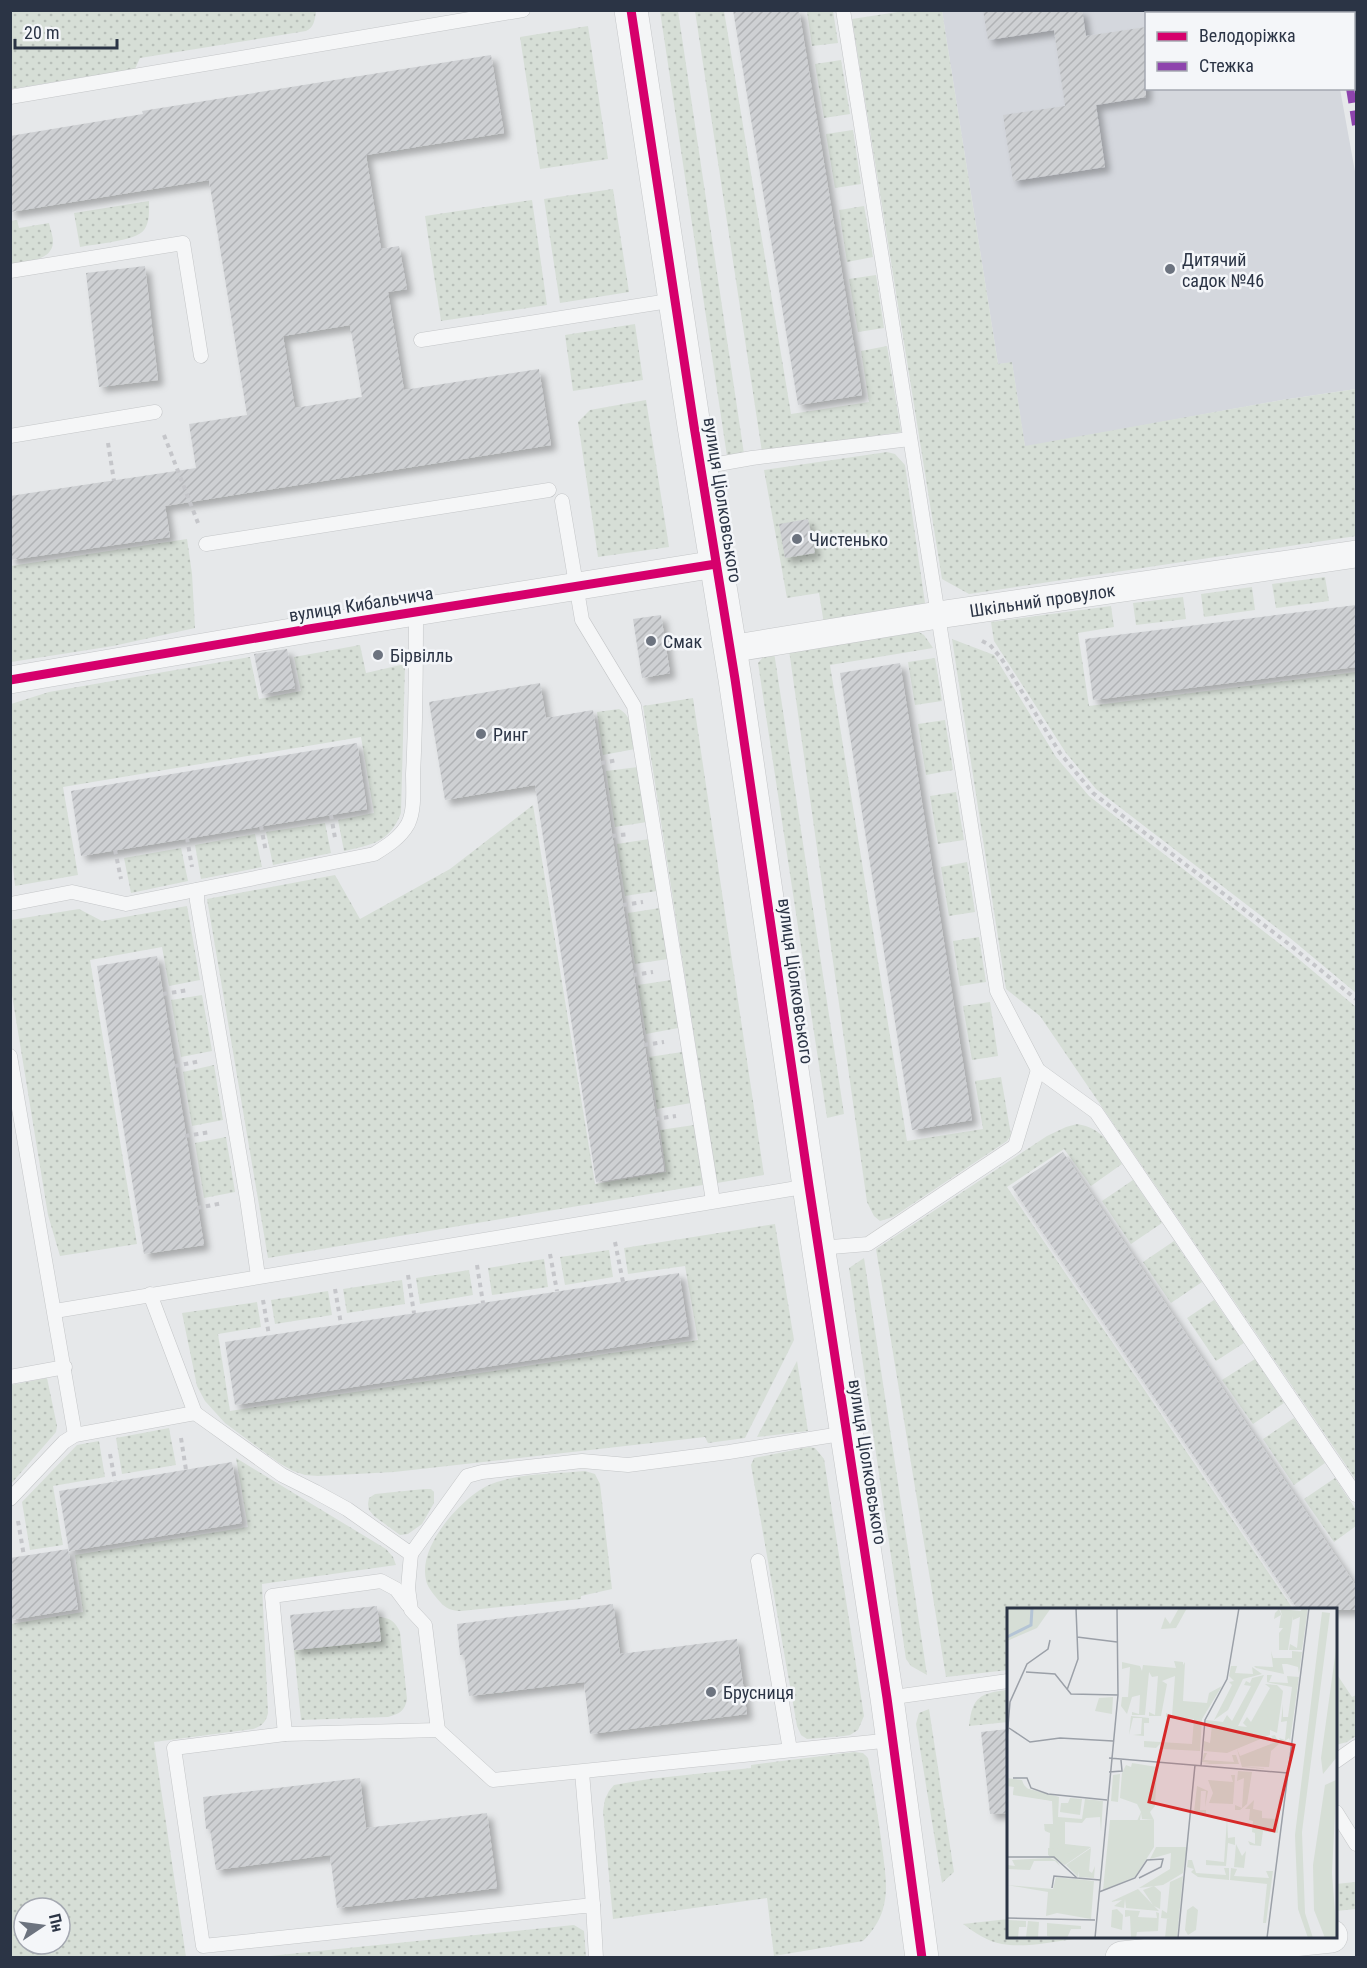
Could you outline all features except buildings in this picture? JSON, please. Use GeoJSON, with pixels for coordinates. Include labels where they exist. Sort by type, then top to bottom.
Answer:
{"type":"FeatureCollection","features":[{"type":"Feature","properties":{"kind":"street","name":"вулиця Ціолковського"},"geometry":{"type":"LineString","coordinates":[[632,10],[887,1698],[922,1958]]}},
{"type":"Feature","properties":{"kind":"street","name":"Шкільний провулок"},"geometry":{"type":"LineString","coordinates":[[730,649],[938,615],[1356,554]]}},
{"type":"Feature","properties":{"kind":"street","name":"вулиця Кибальчича"},"geometry":{"type":"LineString","coordinates":[[10,680],[716,564]]}},
{"type":"Feature","properties":{"kind":"street"},"geometry":{"type":"LineString","coordinates":[[1337,1936],[1356,1934]]}},
{"type":"Feature","properties":{"kind":"street"},"geometry":{"type":"LineString","coordinates":[[1122,1958],[1312,1938]]}},
{"type":"Feature","properties":{"kind":"lane"},"geometry":{"type":"LineString","coordinates":[[10,97],[133,78],[523,10]]}},
{"type":"Feature","properties":{"kind":"lane"},"geometry":{"type":"LineString","coordinates":[[843,10],[997,991],[1038,1070],[1096,1112],[1356,1495]]}},
{"type":"Feature","properties":{"kind":"lane"},"geometry":{"type":"LineString","coordinates":[[10,271],[183,243],[201,356]]}},
{"type":"Feature","properties":{"kind":"lane"},"geometry":{"type":"LineString","coordinates":[[421,340],[675,300]]}},
{"type":"Feature","properties":{"kind":"lane"},"geometry":{"type":"LineString","coordinates":[[10,436],[155,412]]}},
{"type":"Feature","properties":{"kind":"lane"},"geometry":{"type":"LineString","coordinates":[[701,467],[752,458],[910,439]]}},
{"type":"Feature","properties":{"kind":"lane"},"geometry":{"type":"LineString","coordinates":[[206,544],[549,490]]}},
{"type":"Feature","properties":{"kind":"lane"},"geometry":{"type":"LineString","coordinates":[[562,501],[582,620],[634,706],[713,1201]]}},
{"type":"Feature","properties":{"kind":"lane"},"geometry":{"type":"LineString","coordinates":[[10,904],[72,892],[126,904],[374,854],[388,846],[409,822],[412,806],[416,612]]}},
{"type":"Feature","properties":{"kind":"lane"},"geometry":{"type":"LineString","coordinates":[[197,890],[258,1276]]}},
{"type":"Feature","properties":{"kind":"lane"},"geometry":{"type":"LineString","coordinates":[[10,1056],[75,1434]]}},
{"type":"Feature","properties":{"kind":"lane"},"geometry":{"type":"LineString","coordinates":[[819,1248],[868,1244],[1015,1146],[1038,1070]]}},
{"type":"Feature","properties":{"kind":"lane"},"geometry":{"type":"LineString","coordinates":[[55,1311],[809,1185]]}},
{"type":"Feature","properties":{"kind":"lane"},"geometry":{"type":"LineString","coordinates":[[150,1294],[195,1413],[282,1475],[347,1509],[411,1554]]}},
{"type":"Feature","properties":{"kind":"lane"},"geometry":{"type":"LineString","coordinates":[[10,1377],[64,1367]]}},
{"type":"Feature","properties":{"kind":"lane"},"geometry":{"type":"LineString","coordinates":[[12,1498],[64,1442],[75,1434],[195,1413]]}},
{"type":"Feature","properties":{"kind":"lane"},"geometry":{"type":"LineString","coordinates":[[411,1610],[408,1588],[411,1554],[467,1476],[482,1472],[582,1461],[628,1465],[847,1433]]}},
{"type":"Feature","properties":{"kind":"lane"},"geometry":{"type":"LineString","coordinates":[[758,1561],[790,1750]]}},
{"type":"Feature","properties":{"kind":"lane"},"geometry":{"type":"LineString","coordinates":[[285,1734],[272,1596],[381,1581],[396,1589],[425,1625],[438,1730],[493,1780],[893,1740]]}},
{"type":"Feature","properties":{"kind":"lane"},"geometry":{"type":"LineString","coordinates":[[887,1698],[1007,1681]]}},
{"type":"Feature","properties":{"kind":"lane"},"geometry":{"type":"LineString","coordinates":[[438,1730],[285,1734],[174,1748],[203,1946],[593,1905]]}},
{"type":"Feature","properties":{"kind":"lane"},"geometry":{"type":"LineString","coordinates":[[1337,1760],[1356,1748]]}},
{"type":"Feature","properties":{"kind":"lane"},"geometry":{"type":"LineString","coordinates":[[582,1772],[596,1958]]}},
{"type":"Feature","properties":{"kind":"lane"},"geometry":{"type":"LineString","coordinates":[[1337,1815],[1356,1844]]}},
{"type":"Feature","properties":{"kind":"path"},"geometry":{"type":"LineString","coordinates":[[155,412],[206,544]]}},
{"type":"Feature","properties":{"kind":"path"},"geometry":{"type":"LineString","coordinates":[[104,420],[114,481]]}},
{"type":"Feature","properties":{"kind":"path"},"geometry":{"type":"LineString","coordinates":[[938,615],[990,645],[1001,658],[1060,753],[1093,793],[1290,945],[1356,999]]}},
{"type":"Feature","properties":{"kind":"path"},"geometry":{"type":"LineString","coordinates":[[610,1218],[622,1282]]}},
{"type":"Feature","properties":{"kind":"path"},"geometry":{"type":"LineString","coordinates":[[546,1229],[557,1291]]}},
{"type":"Feature","properties":{"kind":"path"},"geometry":{"type":"LineString","coordinates":[[474,1241],[483,1303]]}},
{"type":"Feature","properties":{"kind":"path"},"geometry":{"type":"LineString","coordinates":[[404,1252],[414,1313]]}},
{"type":"Feature","properties":{"kind":"path"},"geometry":{"type":"LineString","coordinates":[[331,1264],[341,1324]]}},
{"type":"Feature","properties":{"kind":"path"},"geometry":{"type":"LineString","coordinates":[[258,1276],[269,1335]]}},
{"type":"Feature","properties":{"kind":"path"},"geometry":{"type":"LineString","coordinates":[[177,1416],[186,1470]]}},
{"type":"Feature","properties":{"kind":"path"},"geometry":{"type":"LineString","coordinates":[[12,1498],[24,1556]]}},
{"type":"Feature","properties":{"kind":"shaded area"},"geometry":{"type":"Polygon","coordinates":[[[11,11],[316,11],[315,20],[306,31],[140,58],[135,69],[11,89],[11,11]]]}},
{"type":"Feature","properties":{"kind":"shaded area"},"geometry":{"type":"Polygon","coordinates":[[[660,11],[678,11],[744,454],[727,456],[660,11]]]}},
{"type":"Feature","properties":{"kind":"shaded area"},"geometry":{"type":"Polygon","coordinates":[[[695,11],[724,11],[791,414],[869,402],[861,351],[887,346],[901,432],[762,452],[695,11]]]}},
{"type":"Feature","properties":{"kind":"shaded area"},"geometry":{"type":"Polygon","coordinates":[[[807,11],[833,11],[838,43],[812,46],[807,11]]]}},
{"type":"Feature","properties":{"kind":"shaded area"},"geometry":{"type":"Polygon","coordinates":[[[904,11],[942,11],[998,364],[1012,362],[1025,446],[1356,389],[1356,536],[969,594],[942,579],[852,19],[904,11]]]}},
{"type":"Feature","properties":{"kind":"shaded area","name":"Дитячий садок №46"},"geometry":{"type":"Polygon","coordinates":[[[942,11],[1325,11],[1145,12],[1145,90],[1340,90],[1356,177],[1356,389],[1282,400],[1025,447],[1012,363],[998,364],[942,11]]]}},
{"type":"Feature","properties":{"kind":"shaded area"},"geometry":{"type":"Polygon","coordinates":[[[588,26],[608,159],[540,169],[520,37],[588,26]]]}},
{"type":"Feature","properties":{"kind":"shaded area"},"geometry":{"type":"Polygon","coordinates":[[[841,60],[850,114],[824,118],[815,64],[841,60]]]}},
{"type":"Feature","properties":{"kind":"shaded area"},"geometry":{"type":"Polygon","coordinates":[[[853,130],[861,184],[835,188],[826,134],[853,130]]]}},
{"type":"Feature","properties":{"kind":"shaded area"},"geometry":{"type":"Polygon","coordinates":[[[613,189],[629,292],[560,303],[544,199],[613,189]]]}},
{"type":"Feature","properties":{"kind":"shaded area"},"geometry":{"type":"Polygon","coordinates":[[[532,200],[547,305],[441,321],[425,216],[532,200]]]}},
{"type":"Feature","properties":{"kind":"shaded area"},"geometry":{"type":"Polygon","coordinates":[[[149,201],[149,216],[140,234],[80,247],[74,213],[149,201]]]}},
{"type":"Feature","properties":{"kind":"shaded area"},"geometry":{"type":"Polygon","coordinates":[[[864,206],[873,257],[847,262],[839,210],[864,206]]]}},
{"type":"Feature","properties":{"kind":"shaded area"},"geometry":{"type":"Polygon","coordinates":[[[17,220],[19,228],[49,223],[53,241],[48,253],[37,259],[11,264],[11,221],[17,220]]]}},
{"type":"Feature","properties":{"kind":"shaded area"},"geometry":{"type":"Polygon","coordinates":[[[876,275],[884,328],[858,332],[849,279],[876,275]]]}},
{"type":"Feature","properties":{"kind":"shaded area"},"geometry":{"type":"Polygon","coordinates":[[[635,324],[643,380],[573,391],[565,335],[635,324]]]}},
{"type":"Feature","properties":{"kind":"shaded area"},"geometry":{"type":"Polygon","coordinates":[[[646,400],[669,547],[598,557],[578,422],[590,410],[646,400]]]}},
{"type":"Feature","properties":{"kind":"shaded area"},"geometry":{"type":"Polygon","coordinates":[[[887,452],[895,454],[905,465],[925,603],[921,607],[824,624],[819,593],[787,598],[764,470],[887,452]]]}},
{"type":"Feature","properties":{"kind":"shaded area"},"geometry":{"type":"Polygon","coordinates":[[[187,539],[192,574],[195,628],[113,646],[11,662],[11,566],[187,539]]]}},
{"type":"Feature","properties":{"kind":"shaded area"},"geometry":{"type":"Polygon","coordinates":[[[1325,577],[1329,601],[1276,608],[1272,584],[1325,577]]]}},
{"type":"Feature","properties":{"kind":"shaded area"},"geometry":{"type":"Polygon","coordinates":[[[1252,587],[1255,610],[1204,617],[1201,594],[1252,587]]]}},
{"type":"Feature","properties":{"kind":"shaded area"},"geometry":{"type":"Polygon","coordinates":[[[1183,597],[1186,619],[1136,625],[1133,603],[1183,597]]]}},
{"type":"Feature","properties":{"kind":"shaded area"},"geometry":{"type":"Polygon","coordinates":[[[1111,606],[1114,627],[1078,633],[1089,706],[1356,672],[1356,993],[1290,938],[1096,789],[1066,753],[994,641],[991,622],[1111,606]]]}},
{"type":"Feature","properties":{"kind":"shaded area"},"geometry":{"type":"Polygon","coordinates":[[[917,631],[924,635],[933,648],[830,665],[907,1141],[983,1129],[975,1081],[1001,1077],[1011,1135],[1007,1141],[893,1217],[880,1221],[874,1216],[867,1202],[789,650],[917,631]]]}},
{"type":"Feature","properties":{"kind":"shaded area"},"geometry":{"type":"Polygon","coordinates":[[[952,639],[994,655],[1056,757],[1089,796],[1289,951],[1356,1007],[1356,1480],[1040,1016],[1006,989],[952,639]]]}},
{"type":"Feature","properties":{"kind":"shaded area"},"geometry":{"type":"Polygon","coordinates":[[[360,645],[366,673],[405,664],[401,813],[397,823],[379,841],[344,851],[338,820],[374,813],[361,737],[63,787],[78,875],[15,886],[10,841],[11,704],[49,692],[250,657],[259,699],[301,691],[294,657],[360,645]]]}},
{"type":"Feature","properties":{"kind":"shaded area"},"geometry":{"type":"Polygon","coordinates":[[[774,652],[844,1114],[827,1118],[758,663],[764,656],[774,652]]]}},
{"type":"Feature","properties":{"kind":"shaded area"},"geometry":{"type":"Polygon","coordinates":[[[935,658],[942,701],[915,705],[908,662],[935,658]]]}},
{"type":"Feature","properties":{"kind":"shaded area"},"geometry":{"type":"Polygon","coordinates":[[[693,698],[764,1175],[717,1183],[643,706],[693,698]]]}},
{"type":"Feature","properties":{"kind":"shaded area"},"geometry":{"type":"Polygon","coordinates":[[[619,709],[630,721],[635,749],[603,755],[597,712],[619,709]]]}},
{"type":"Feature","properties":{"kind":"shaded area"},"geometry":{"type":"Polygon","coordinates":[[[945,720],[953,770],[926,775],[918,724],[945,720]]]}},
{"type":"Feature","properties":{"kind":"shaded area"},"geometry":{"type":"Polygon","coordinates":[[[638,767],[647,822],[615,827],[606,771],[638,767]]]}},
{"type":"Feature","properties":{"kind":"shaded area"},"geometry":{"type":"Polygon","coordinates":[[[956,792],[964,840],[938,844],[930,796],[956,792]]]}},
{"type":"Feature","properties":{"kind":"shaded area"},"geometry":{"type":"Polygon","coordinates":[[[533,805],[595,1184],[666,1172],[660,1130],[694,1125],[703,1185],[268,1258],[207,899],[335,875],[360,919],[450,869],[533,805]]]}},
{"type":"Feature","properties":{"kind":"shaded area"},"geometry":{"type":"Polygon","coordinates":[[[325,823],[331,853],[273,865],[266,832],[325,823]]]}},
{"type":"Feature","properties":{"kind":"shaded area"},"geometry":{"type":"Polygon","coordinates":[[[255,834],[262,867],[201,879],[195,845],[255,834]]]}},
{"type":"Feature","properties":{"kind":"shaded area"},"geometry":{"type":"Polygon","coordinates":[[[649,839],[657,891],[625,896],[617,844],[649,839]]]}},
{"type":"Feature","properties":{"kind":"shaded area"},"geometry":{"type":"Polygon","coordinates":[[[181,848],[188,881],[131,893],[124,858],[181,848]]]}},
{"type":"Feature","properties":{"kind":"shaded area"},"geometry":{"type":"Polygon","coordinates":[[[967,862],[975,912],[949,916],[941,867],[967,862]]]}},
{"type":"Feature","properties":{"kind":"shaded area"},"geometry":{"type":"Polygon","coordinates":[[[187,906],[200,980],[169,986],[162,947],[90,960],[137,1244],[60,1256],[48,1215],[11,989],[11,920],[79,909],[102,921],[187,906]]]}},
{"type":"Feature","properties":{"kind":"shaded area"},"geometry":{"type":"Polygon","coordinates":[[[660,908],[668,959],[635,964],[628,913],[660,908]]]}},
{"type":"Feature","properties":{"kind":"shaded area"},"geometry":{"type":"Polygon","coordinates":[[[979,937],[986,982],[960,986],[953,941],[979,937]]]}},
{"type":"Feature","properties":{"kind":"shaded area"},"geometry":{"type":"Polygon","coordinates":[[[671,980],[678,1028],[646,1034],[638,985],[671,980]]]}},
{"type":"Feature","properties":{"kind":"shaded area"},"geometry":{"type":"Polygon","coordinates":[[[202,995],[212,1051],[181,1057],[171,1000],[202,995]]]}},
{"type":"Feature","properties":{"kind":"shaded area"},"geometry":{"type":"Polygon","coordinates":[[[990,1002],[998,1056],[972,1060],[963,1006],[990,1002]]]}},
{"type":"Feature","properties":{"kind":"shaded area"},"geometry":{"type":"Polygon","coordinates":[[[682,1052],[691,1103],[657,1109],[649,1057],[682,1052]]]}},
{"type":"Feature","properties":{"kind":"shaded area"},"geometry":{"type":"Polygon","coordinates":[[[214,1065],[223,1120],[192,1126],[183,1072],[214,1065]]]}},
{"type":"Feature","properties":{"kind":"shaded area"},"geometry":{"type":"Polygon","coordinates":[[[1077,1124],[1093,1129],[1109,1144],[1122,1164],[1091,1186],[1064,1149],[1007,1187],[1292,1608],[1007,1608],[1007,1670],[946,1677],[876,1249],[1047,1136],[1077,1124]]]}},
{"type":"Feature","properties":{"kind":"shaded area"},"geometry":{"type":"Polygon","coordinates":[[[226,1137],[235,1192],[204,1198],[195,1143],[226,1137]]]}},
{"type":"Feature","properties":{"kind":"shaded area"},"geometry":{"type":"Polygon","coordinates":[[[1133,1180],[1162,1223],[1131,1244],[1102,1201],[1133,1180]]]}},
{"type":"Feature","properties":{"kind":"shaded area"},"geometry":{"type":"Polygon","coordinates":[[[775,1224],[794,1340],[745,1438],[708,1443],[705,1437],[394,1472],[305,1475],[279,1463],[225,1423],[205,1401],[197,1386],[182,1313],[257,1302],[261,1327],[218,1334],[230,1411],[698,1340],[685,1266],[628,1274],[624,1248],[775,1224]]]}},
{"type":"Feature","properties":{"kind":"shaded area"},"geometry":{"type":"Polygon","coordinates":[[[1174,1241],[1202,1282],[1171,1303],[1143,1262],[1174,1241]]]}},
{"type":"Feature","properties":{"kind":"shaded area"},"geometry":{"type":"Polygon","coordinates":[[[609,1250],[613,1277],[565,1285],[560,1257],[609,1250]]]}},
{"type":"Feature","properties":{"kind":"shaded area"},"geometry":{"type":"Polygon","coordinates":[[[864,1258],[927,1675],[911,1666],[906,1659],[849,1268],[864,1258]]]}},
{"type":"Feature","properties":{"kind":"shaded area"},"geometry":{"type":"Polygon","coordinates":[[[544,1259],[548,1287],[492,1295],[488,1268],[544,1259]]]}},
{"type":"Feature","properties":{"kind":"shaded area"},"geometry":{"type":"Polygon","coordinates":[[[469,1270],[473,1295],[420,1304],[416,1278],[469,1270]]]}},
{"type":"Feature","properties":{"kind":"shaded area"},"geometry":{"type":"Polygon","coordinates":[[[402,1280],[405,1304],[347,1313],[343,1289],[402,1280]]]}},
{"type":"Feature","properties":{"kind":"shaded area"},"geometry":{"type":"Polygon","coordinates":[[[328,1291],[332,1315],[275,1324],[271,1300],[328,1291]]]}},
{"type":"Feature","properties":{"kind":"shaded area"},"geometry":{"type":"Polygon","coordinates":[[[1214,1300],[1244,1343],[1216,1361],[1187,1318],[1214,1300]]]}},
{"type":"Feature","properties":{"kind":"shaded area"},"geometry":{"type":"Polygon","coordinates":[[[1255,1359],[1284,1403],[1253,1424],[1222,1380],[1255,1359]]]}},
{"type":"Feature","properties":{"kind":"shaded area"},"geometry":{"type":"Polygon","coordinates":[[[797,1361],[808,1431],[757,1437],[797,1361]]]}},
{"type":"Feature","properties":{"kind":"shaded area"},"geometry":{"type":"Polygon","coordinates":[[[47,1378],[57,1426],[56,1432],[11,1484],[11,1385],[47,1378]]]}},
{"type":"Feature","properties":{"kind":"shaded area"},"geometry":{"type":"Polygon","coordinates":[[[1294,1418],[1325,1463],[1294,1485],[1263,1439],[1294,1418]]]}},
{"type":"Feature","properties":{"kind":"shaded area"},"geometry":{"type":"Polygon","coordinates":[[[169,1428],[176,1465],[122,1474],[116,1438],[169,1428]]]}},
{"type":"Feature","properties":{"kind":"shaded area"},"geometry":{"type":"Polygon","coordinates":[[[99,1441],[105,1477],[53,1486],[63,1545],[30,1550],[22,1502],[77,1445],[99,1441]]]}},
{"type":"Feature","properties":{"kind":"shaded area"},"geometry":{"type":"Polygon","coordinates":[[[809,1447],[815,1448],[824,1459],[864,1716],[858,1730],[850,1735],[807,1739],[801,1735],[797,1726],[751,1465],[754,1458],[809,1447]]]}},
{"type":"Feature","properties":{"kind":"shaded area"},"geometry":{"type":"Polygon","coordinates":[[[236,1458],[386,1549],[396,1565],[262,1584],[268,1713],[265,1721],[253,1729],[154,1742],[186,1957],[11,1957],[11,1624],[83,1612],[75,1555],[248,1527],[236,1458]]]}},
{"type":"Feature","properties":{"kind":"shaded area"},"geometry":{"type":"Polygon","coordinates":[[[585,1471],[595,1474],[600,1484],[612,1589],[581,1596],[581,1599],[461,1611],[449,1609],[438,1600],[426,1580],[425,1567],[428,1554],[442,1527],[463,1503],[496,1482],[534,1475],[585,1471]]]}},
{"type":"Feature","properties":{"kind":"shaded area"},"geometry":{"type":"Polygon","coordinates":[[[1335,1478],[1356,1510],[1356,1526],[1334,1542],[1304,1499],[1335,1478]]]}},
{"type":"Feature","properties":{"kind":"shaded area"},"geometry":{"type":"Polygon","coordinates":[[[431,1489],[434,1492],[434,1503],[422,1524],[408,1534],[400,1535],[369,1510],[369,1498],[375,1494],[431,1489]]]}},
{"type":"Feature","properties":{"kind":"shaded area"},"geometry":{"type":"Polygon","coordinates":[[[379,1617],[392,1621],[400,1632],[407,1699],[403,1709],[388,1717],[301,1720],[294,1650],[380,1641],[379,1617]]]}},
{"type":"Feature","properties":{"kind":"shaded area"},"geometry":{"type":"Polygon","coordinates":[[[1337,1674],[1352,1697],[1356,1695],[1356,1736],[1337,1745],[1337,1674]]]}},
{"type":"Feature","properties":{"kind":"shaded area"},"geometry":{"type":"Polygon","coordinates":[[[1007,1690],[1007,1722],[969,1726],[970,1716],[976,1702],[991,1693],[1007,1690]]]}},
{"type":"Feature","properties":{"kind":"shaded area"},"geometry":{"type":"Polygon","coordinates":[[[929,1709],[954,1872],[942,1883],[916,1724],[919,1713],[929,1709]]]}},
{"type":"Feature","properties":{"kind":"shaded area"},"geometry":{"type":"Polygon","coordinates":[[[854,1752],[863,1753],[868,1758],[886,1880],[881,1915],[863,1941],[774,1956],[767,1898],[613,1919],[603,1811],[605,1799],[614,1785],[751,1768],[751,1765],[854,1752]]]}},
{"type":"Feature","properties":{"kind":"shaded area"},"geometry":{"type":"Polygon","coordinates":[[[1355,1882],[1356,1909],[1337,1911],[1337,1884],[1355,1882]]]}},
{"type":"Feature","properties":{"kind":"shaded area"},"geometry":{"type":"Polygon","coordinates":[[[1007,1919],[1007,1938],[1074,1939],[1029,1945],[1002,1944],[981,1936],[963,1924],[1007,1919]]]}},
{"type":"Feature","properties":{"kind":"shaded area"},"geometry":{"type":"Polygon","coordinates":[[[574,1925],[584,1931],[586,1957],[260,1957],[574,1925]]]}},
{"type":"Feature","properties":{"kind":"marked path"},"geometry":{"type":"LineString","coordinates":[[1350,90],[1356,125]]}},
{"type":"Feature","properties":{"kind":"cycle path"},"geometry":{"type":"LineString","coordinates":[[631,10],[735,679],[887,1698],[922,1958]]}},
{"type":"Feature","properties":{"kind":"cycle path"},"geometry":{"type":"LineString","coordinates":[[10,680],[309,629],[716,564]]}},
{"type":"Feature","properties":{"kind":"place","name":"Дитячий садок №46"},"geometry":{"type":"Point","coordinates":[1170,269]}},
{"type":"Feature","properties":{"kind":"place","name":"Чистенько"},"geometry":{"type":"Point","coordinates":[797,539]}},
{"type":"Feature","properties":{"kind":"place","name":"Смак"},"geometry":{"type":"Point","coordinates":[651,641]}},
{"type":"Feature","properties":{"kind":"place","name":"Бірвілль"},"geometry":{"type":"Point","coordinates":[378,655]}},
{"type":"Feature","properties":{"kind":"place","name":"Ринг"},"geometry":{"type":"Point","coordinates":[481,734]}},
{"type":"Feature","properties":{"kind":"place","name":"Брусниця"},"geometry":{"type":"Point","coordinates":[711,1692]}}]}
